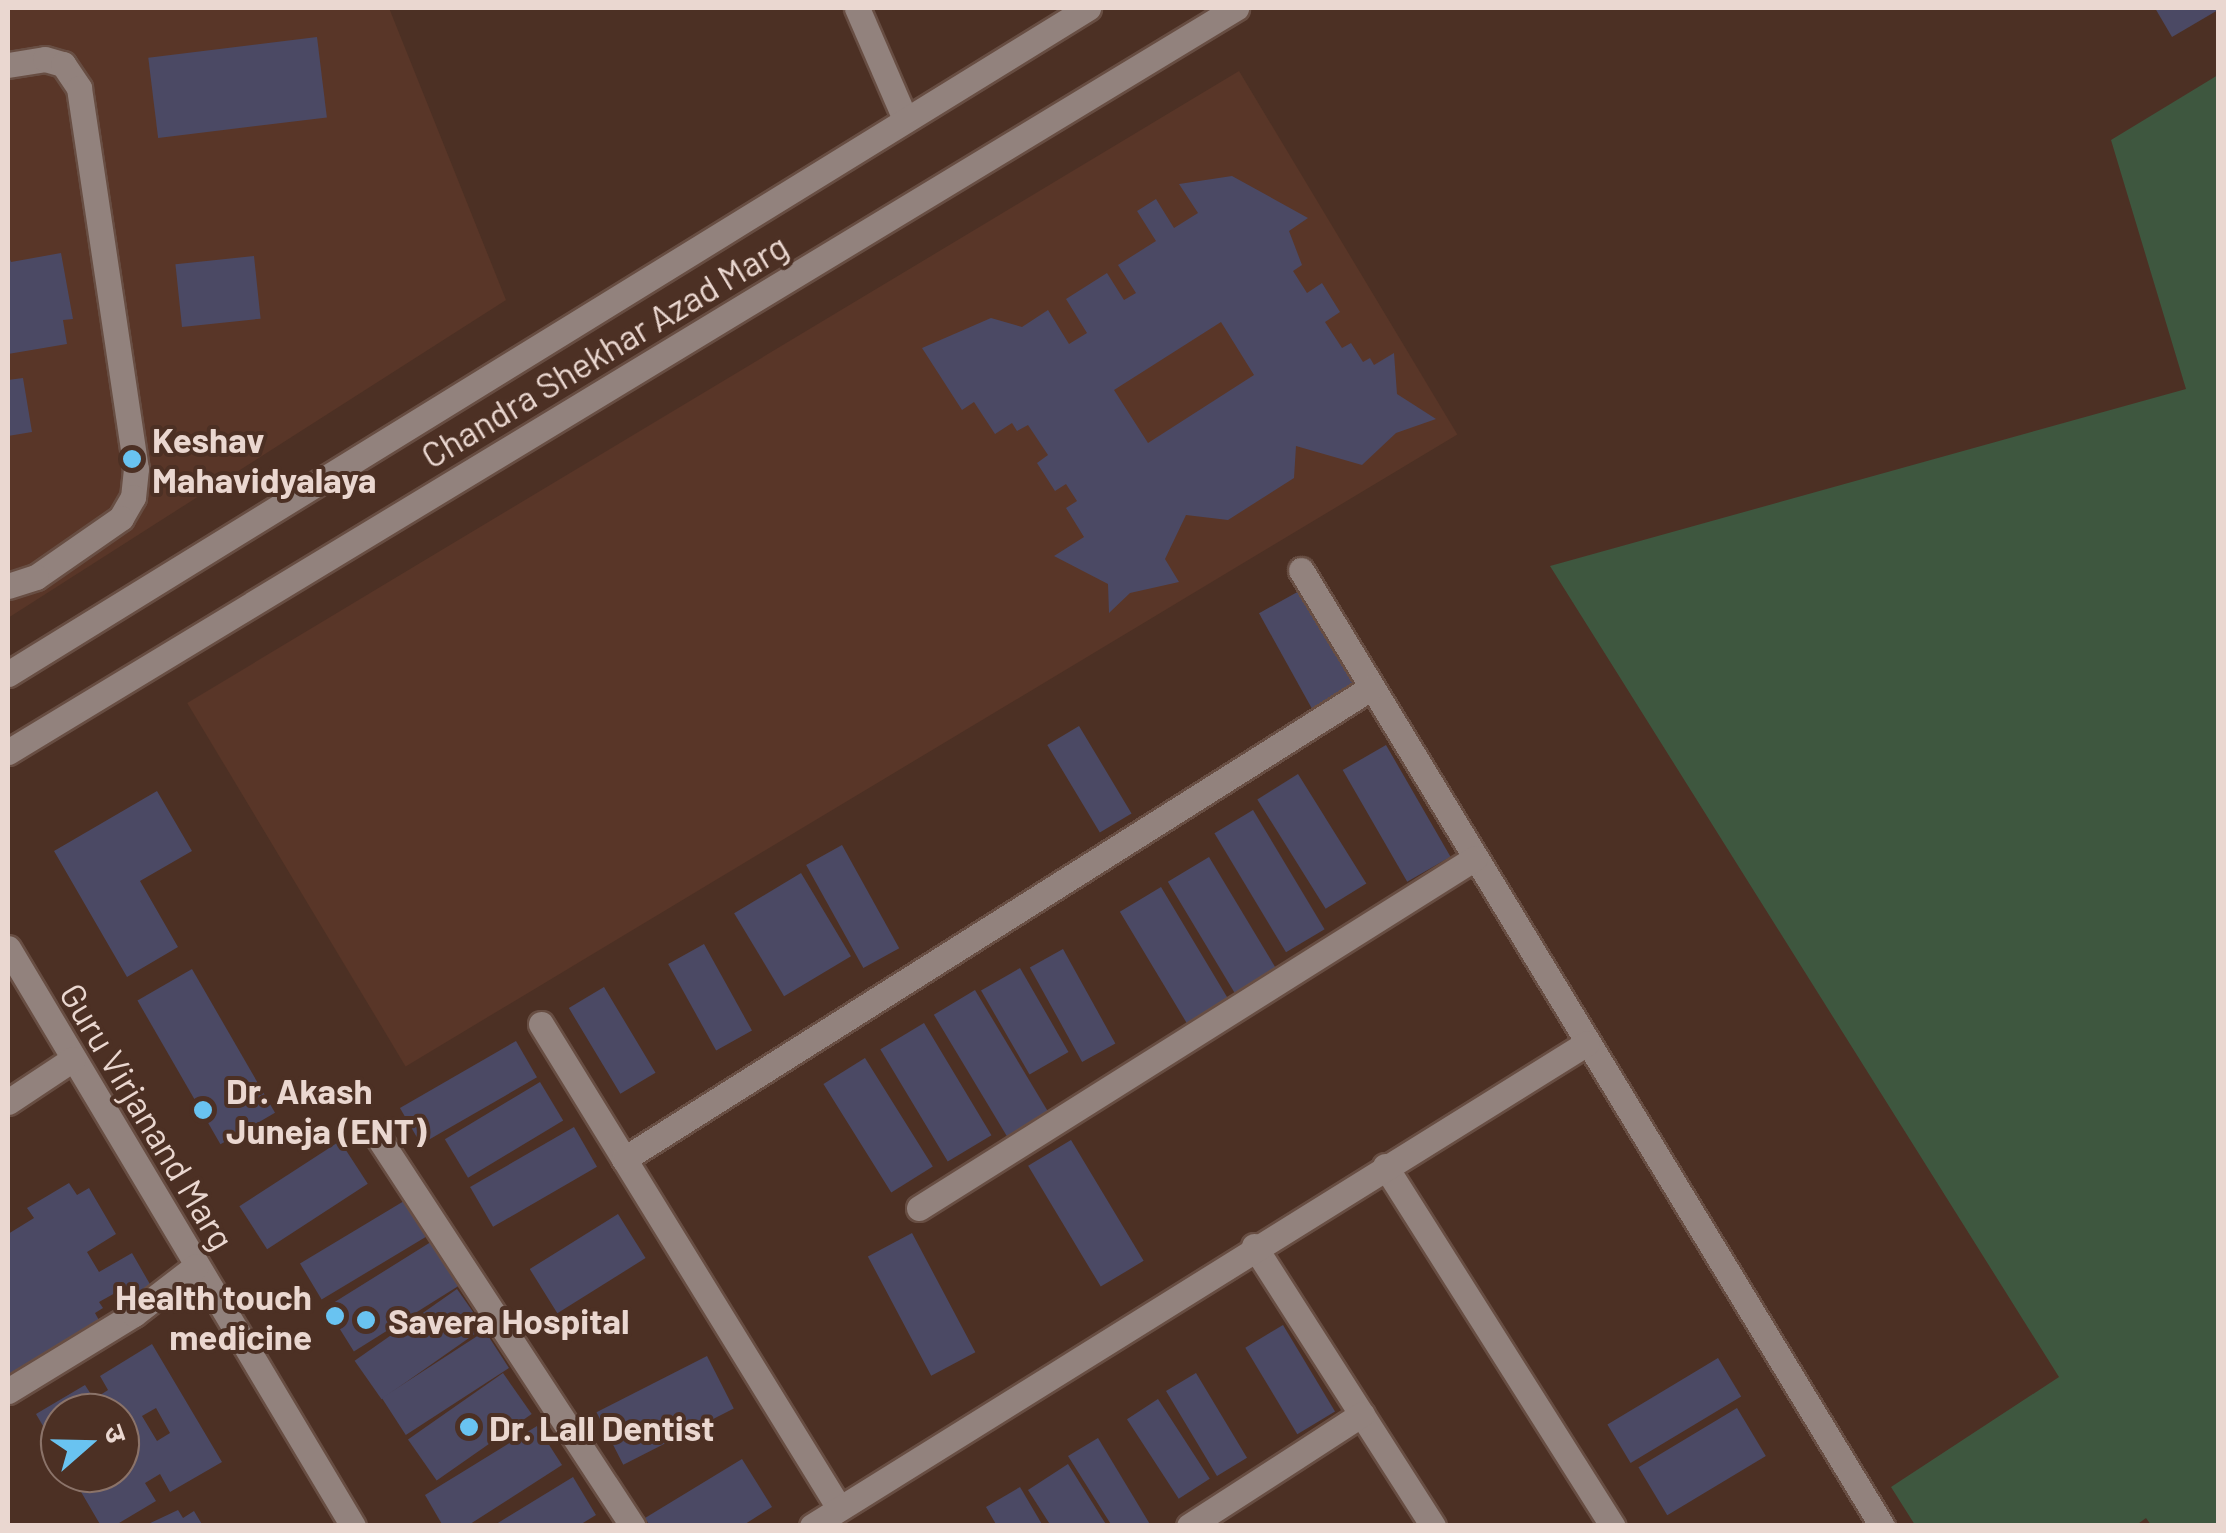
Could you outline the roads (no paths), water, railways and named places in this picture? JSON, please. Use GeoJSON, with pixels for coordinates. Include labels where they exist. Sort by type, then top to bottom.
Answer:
{"type":"FeatureCollection","features":[{"type":"Feature","properties":{"kind":"street"},"geometry":{"type":"LineString","coordinates":[[857,8],[906,119]]}},
{"type":"Feature","properties":{"kind":"street","name":"Chandra Shekhar Azad Marg"},"geometry":{"type":"LineString","coordinates":[[8,674],[1088,8]]}},
{"type":"Feature","properties":{"kind":"street","name":"Chandra Shekhar Azad Marg"},"geometry":{"type":"LineString","coordinates":[[8,752],[1236,8]]}},
{"type":"Feature","properties":{"kind":"street"},"geometry":{"type":"LineString","coordinates":[[8,65],[46,59],[63,64],[79,88],[136,468],[133,497],[121,518],[36,577],[8,586]]}},
{"type":"Feature","properties":{"kind":"street"},"geometry":{"type":"LineString","coordinates":[[1301,570],[1882,1526]]}},
{"type":"Feature","properties":{"kind":"street"},"geometry":{"type":"LineString","coordinates":[[624,1159],[1372,687]]}},
{"type":"Feature","properties":{"kind":"street"},"geometry":{"type":"LineString","coordinates":[[919,1208],[1475,858]]}},
{"type":"Feature","properties":{"kind":"street","name":"Guru Virjanand Marg"},"geometry":{"type":"LineString","coordinates":[[8,948],[354,1526]]}},
{"type":"Feature","properties":{"kind":"street"},"geometry":{"type":"LineString","coordinates":[[541,1024],[839,1508]]}},
{"type":"Feature","properties":{"kind":"street"},"geometry":{"type":"LineString","coordinates":[[812,1526],[1254,1246],[1587,1043]]}},
{"type":"Feature","properties":{"kind":"street"},"geometry":{"type":"LineString","coordinates":[[8,1102],[73,1059]]}},
{"type":"Feature","properties":{"kind":"street"},"geometry":{"type":"LineString","coordinates":[[378,1137],[633,1526]]}},
{"type":"Feature","properties":{"kind":"street"},"geometry":{"type":"LineString","coordinates":[[1385,1166],[1613,1526]]}},
{"type":"Feature","properties":{"kind":"street"},"geometry":{"type":"LineString","coordinates":[[1254,1246],[1433,1526]]}},
{"type":"Feature","properties":{"kind":"street"},"geometry":{"type":"LineString","coordinates":[[8,1391],[134,1314],[196,1266]]}},
{"type":"Feature","properties":{"kind":"street"},"geometry":{"type":"LineString","coordinates":[[1189,1526],[1362,1414]]}},
{"type":"Feature","properties":{"kind":"place","name":"Keshav Mahavidyalaya"},"geometry":{"type":"Point","coordinates":[132,459]}},
{"type":"Feature","properties":{"kind":"place","name":"Dr. Akash Juneja (ENT)"},"geometry":{"type":"Point","coordinates":[203,1110]}},
{"type":"Feature","properties":{"kind":"place","name":"Health touch medicine"},"geometry":{"type":"Point","coordinates":[335,1316]}},
{"type":"Feature","properties":{"kind":"place","name":"Savera Hospital"},"geometry":{"type":"Point","coordinates":[366,1320]}},
{"type":"Feature","properties":{"kind":"place","name":"Dr. Lall Dentist"},"geometry":{"type":"Point","coordinates":[469,1427]}}]}
